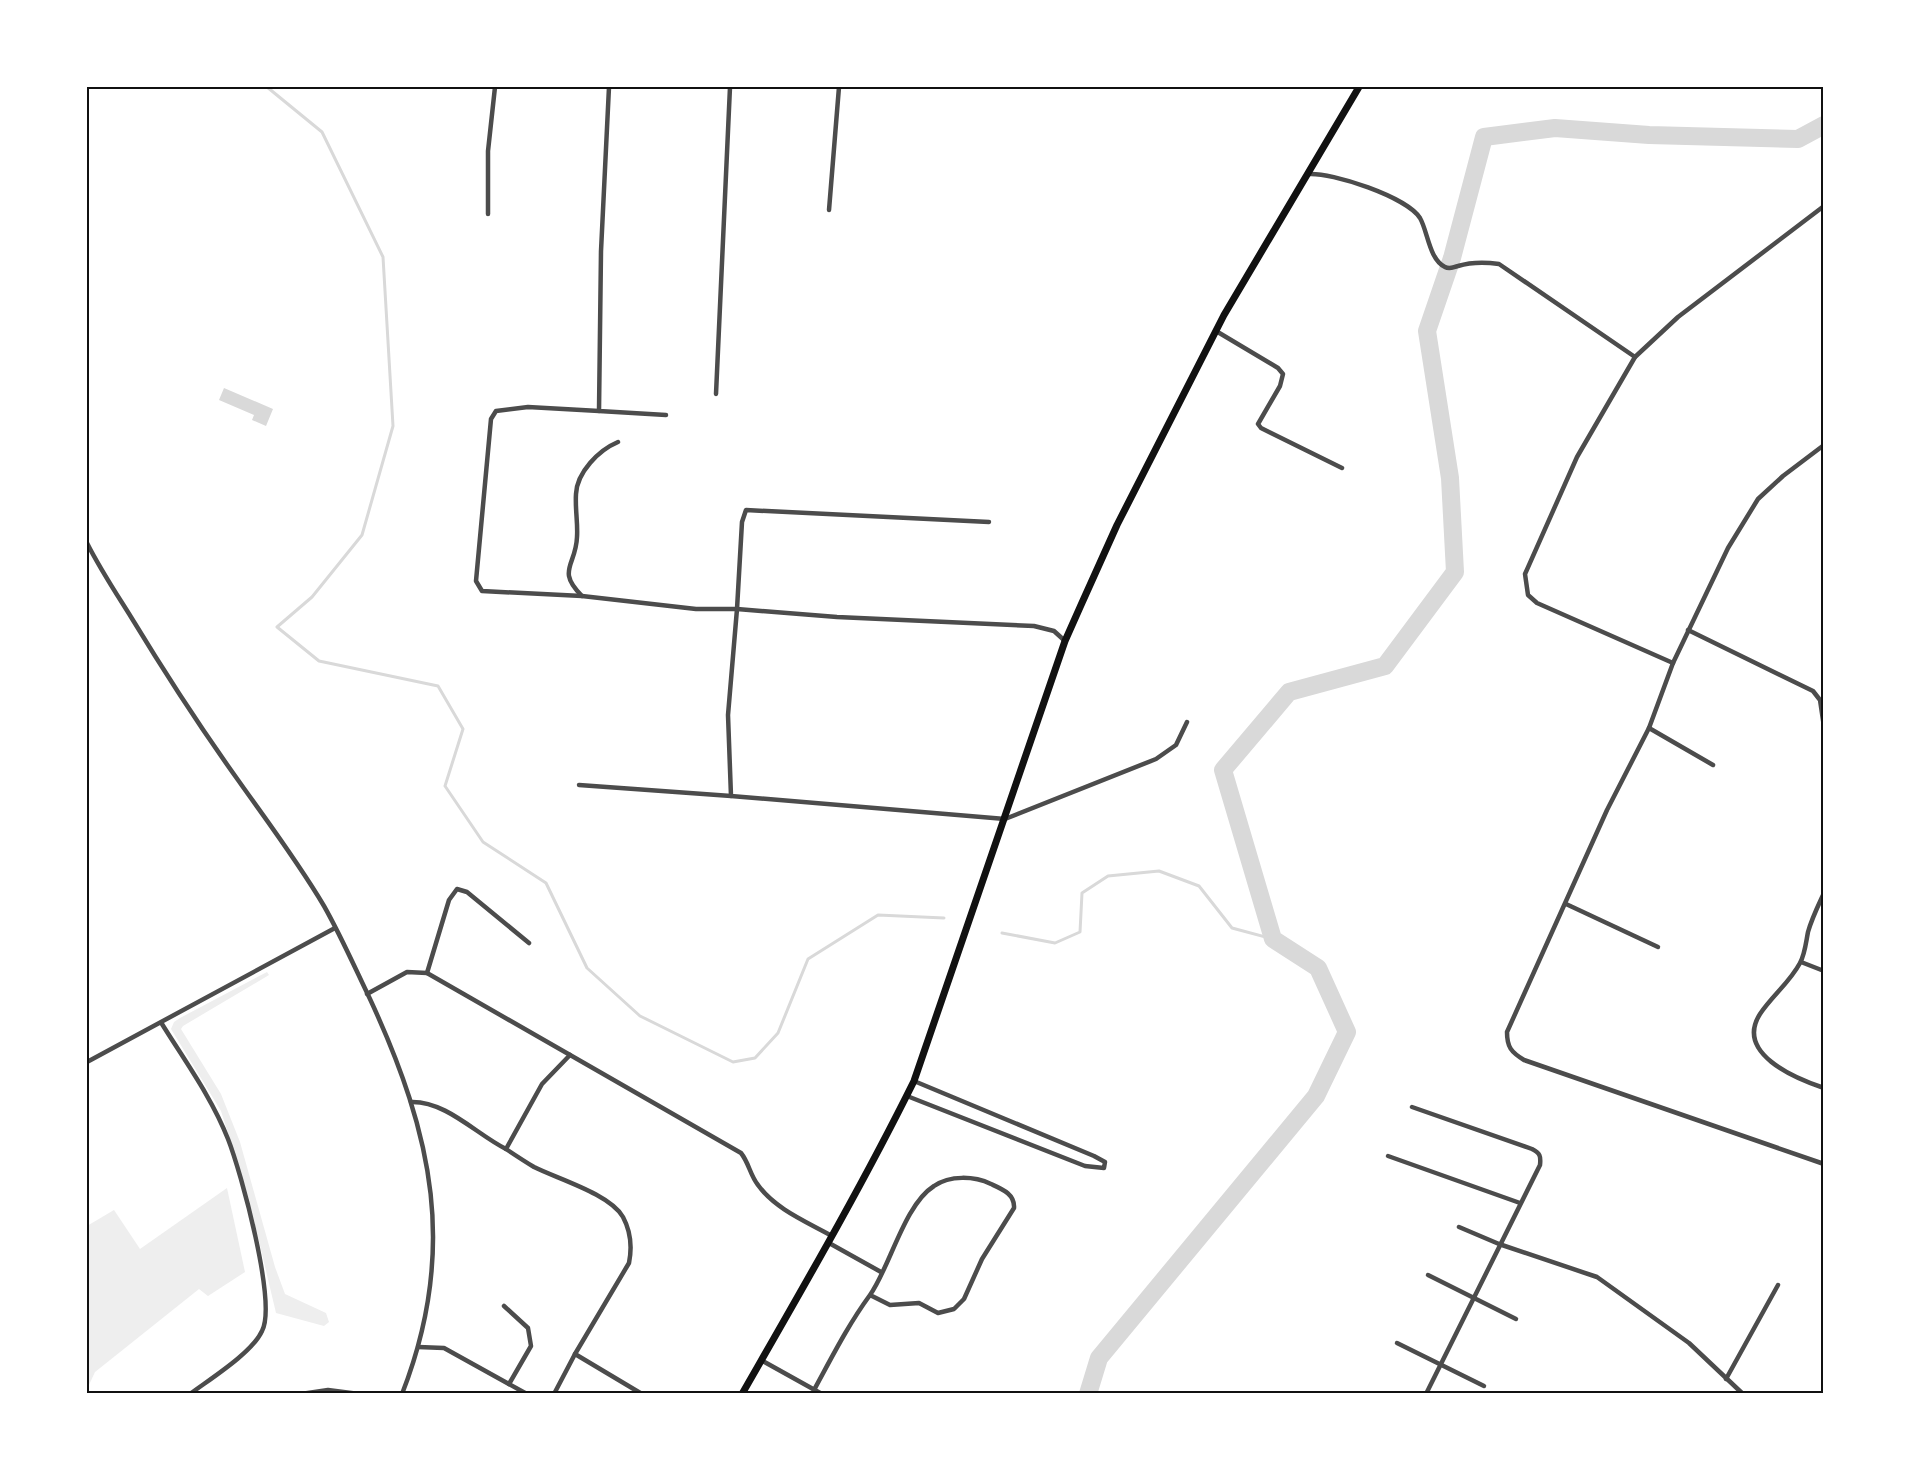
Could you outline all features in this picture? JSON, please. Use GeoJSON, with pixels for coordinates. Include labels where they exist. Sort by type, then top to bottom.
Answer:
{"type":"FeatureCollection","features":[{"type":"Feature","properties":{"kind":"main road"},"geometry":{"type":"LineString","coordinates":[[742,1394],[893,1127],[914,1081],[1065,641],[1117,525],[1216,332],[1359,87]]}},
{"type":"Feature","properties":{"kind":"street"},"geometry":{"type":"LineString","coordinates":[[488,214],[488,151],[495,87]]}},
{"type":"Feature","properties":{"kind":"street"},"geometry":{"type":"LineString","coordinates":[[599,411],[601,251],[609,87]]}},
{"type":"Feature","properties":{"kind":"street"},"geometry":{"type":"LineString","coordinates":[[716,394],[730,87]]}},
{"type":"Feature","properties":{"kind":"street"},"geometry":{"type":"LineString","coordinates":[[829,210],[839,87]]}},
{"type":"Feature","properties":{"kind":"street"},"geometry":{"type":"LineString","coordinates":[[1308,174],[1332,176],[1403,201],[1420,217],[1438,260],[1449,268],[1472,262],[1499,264],[1635,357]]}},
{"type":"Feature","properties":{"kind":"street"},"geometry":{"type":"LineString","coordinates":[[1673,663],[1537,603],[1528,595],[1525,574],[1560,493],[1601,412],[1635,357],[1678,317],[1824,206]]}},
{"type":"Feature","properties":{"kind":"street"},"geometry":{"type":"LineString","coordinates":[[1216,332],[1278,368],[1283,374],[1280,386],[1258,424],[1261,428],[1342,468]]}},
{"type":"Feature","properties":{"kind":"street"},"geometry":{"type":"LineString","coordinates":[[666,415],[503,408],[496,411],[491,419],[476,581],[482,591],[582,596],[696,609],[737,609],[837,617],[1034,626],[1054,631],[1065,641]]}},
{"type":"Feature","properties":{"kind":"street"},"geometry":{"type":"LineString","coordinates":[[582,596],[568,581],[567,574],[578,538],[576,492],[584,473],[604,448],[618,442]]}},
{"type":"Feature","properties":{"kind":"street"},"geometry":{"type":"LineString","coordinates":[[1824,445],[1783,476],[1758,499],[1728,548],[1673,663],[1649,728],[1607,810],[1566,904],[1510,1021],[1507,1043],[1512,1052],[1524,1060],[1824,1164]]}},
{"type":"Feature","properties":{"kind":"street"},"geometry":{"type":"LineString","coordinates":[[731,796],[728,715],[742,522],[747,510],[989,522]]}},
{"type":"Feature","properties":{"kind":"street"},"geometry":{"type":"LineString","coordinates":[[87,543],[179,696],[303,874],[335,928],[367,994],[411,1102],[428,1163],[433,1202],[430,1288],[418,1347],[402,1394]]}},
{"type":"Feature","properties":{"kind":"street"},"geometry":{"type":"LineString","coordinates":[[1688,630],[1814,691],[1820,700],[1824,727]]}},
{"type":"Feature","properties":{"kind":"street"},"geometry":{"type":"LineString","coordinates":[[579,785],[1005,819],[1156,759],[1176,745],[1187,722]]}},
{"type":"Feature","properties":{"kind":"street"},"geometry":{"type":"LineString","coordinates":[[1649,728],[1713,765]]}},
{"type":"Feature","properties":{"kind":"street"},"geometry":{"type":"LineString","coordinates":[[426,973],[449,900],[458,889],[467,892],[529,943]]}},
{"type":"Feature","properties":{"kind":"street"},"geometry":{"type":"LineString","coordinates":[[1824,893],[1809,930],[1801,962],[1759,1015],[1752,1039],[1759,1051],[1786,1072],[1824,1088]]}},
{"type":"Feature","properties":{"kind":"street"},"geometry":{"type":"LineString","coordinates":[[1566,904],[1658,947]]}},
{"type":"Feature","properties":{"kind":"street"},"geometry":{"type":"LineString","coordinates":[[87,1062],[162,1024],[335,928]]}},
{"type":"Feature","properties":{"kind":"street"},"geometry":{"type":"LineString","coordinates":[[1801,962],[1824,971]]}},
{"type":"Feature","properties":{"kind":"street"},"geometry":{"type":"LineString","coordinates":[[367,994],[407,972],[426,973],[741,1153],[749,1163],[753,1177],[769,1197],[881,1272]]}},
{"type":"Feature","properties":{"kind":"street"},"geometry":{"type":"LineString","coordinates":[[162,1024],[210,1101],[228,1139],[252,1225],[268,1312],[263,1330],[255,1342],[190,1394]]}},
{"type":"Feature","properties":{"kind":"street"},"geometry":{"type":"LineString","coordinates":[[506,1149],[542,1084],[570,1055]]}},
{"type":"Feature","properties":{"kind":"street"},"geometry":{"type":"LineString","coordinates":[[907,1096],[1085,1166],[1104,1168],[1105,1162],[1101,1159],[914,1081]]}},
{"type":"Feature","properties":{"kind":"street"},"geometry":{"type":"LineString","coordinates":[[411,1102],[428,1102],[533,1166],[613,1205],[623,1217],[632,1248],[629,1263],[554,1394]]}},
{"type":"Feature","properties":{"kind":"street"},"geometry":{"type":"LineString","coordinates":[[957,1115],[963,1102]]}},
{"type":"Feature","properties":{"kind":"street"},"geometry":{"type":"LineString","coordinates":[[1412,1107],[1539,1152],[1540,1165],[1472,1297],[1426,1394]]}},
{"type":"Feature","properties":{"kind":"street"},"geometry":{"type":"LineString","coordinates":[[1388,1156],[1520,1203]]}},
{"type":"Feature","properties":{"kind":"street"},"geometry":{"type":"LineString","coordinates":[[814,1390],[856,1311],[870,1295],[918,1203],[935,1185],[957,1178],[975,1179],[1004,1189],[1014,1202],[1014,1208],[982,1259],[964,1299],[954,1309],[938,1313],[919,1303],[890,1305],[870,1295]]}},
{"type":"Feature","properties":{"kind":"street"},"geometry":{"type":"LineString","coordinates":[[1459,1227],[1499,1244],[1597,1277],[1689,1343],[1743,1394]]}},
{"type":"Feature","properties":{"kind":"street"},"geometry":{"type":"LineString","coordinates":[[1428,1275],[1516,1319]]}},
{"type":"Feature","properties":{"kind":"street"},"geometry":{"type":"LineString","coordinates":[[1726,1379],[1778,1285]]}},
{"type":"Feature","properties":{"kind":"street"},"geometry":{"type":"LineString","coordinates":[[504,1306],[528,1328],[531,1346],[509,1384]]}},
{"type":"Feature","properties":{"kind":"street"},"geometry":{"type":"LineString","coordinates":[[1397,1343],[1484,1386]]}},
{"type":"Feature","properties":{"kind":"street"},"geometry":{"type":"LineString","coordinates":[[418,1347],[444,1348],[527,1394]]}},
{"type":"Feature","properties":{"kind":"street"},"geometry":{"type":"LineString","coordinates":[[575,1354],[642,1394]]}},
{"type":"Feature","properties":{"kind":"street"},"geometry":{"type":"LineString","coordinates":[[761,1360],[822,1394]]}},
{"type":"Feature","properties":{"kind":"street"},"geometry":{"type":"LineString","coordinates":[[301,1394],[328,1390],[359,1394]]}},
{"type":"Feature","properties":{"kind":"shaded area"},"geometry":{"type":"Polygon","coordinates":[[[224,388],[273,409],[266,426],[252,420],[254,415],[219,400],[224,388]]]}},
{"type":"Feature","properties":{"kind":"shaded area"},"geometry":{"type":"Polygon","coordinates":[[[267,972],[269,975],[181,1029],[221,1094],[240,1142],[275,1267],[285,1294],[326,1313],[329,1322],[324,1326],[276,1313],[249,1199],[221,1111],[171,1029],[174,1022],[180,1018],[267,972]]]}},
{"type":"Feature","properties":{"kind":"shaded area"},"geometry":{"type":"Polygon","coordinates":[[[227,1188],[245,1272],[208,1296],[199,1289],[95,1372],[88,1387],[87,1226],[114,1210],[140,1249],[227,1188]]]}},
{"type":"Feature","properties":{"kind":"waterway"},"geometry":{"type":"LineString","coordinates":[[267,87],[322,132],[383,257],[393,426],[362,535],[312,597],[277,627],[319,661],[438,686],[463,729],[445,786],[483,842],[546,883],[587,968],[640,1016],[733,1062],[755,1058],[778,1033],[808,959],[878,915],[944,918]]}},
{"type":"Feature","properties":{"kind":"waterway"},"geometry":{"type":"LineString","coordinates":[[1088,1394],[1099,1358],[1316,1096],[1347,1032],[1318,968],[1273,939],[1223,770],[1289,692],[1385,666],[1455,572],[1450,478],[1427,331],[1452,258],[1484,137],[1555,128],[1649,135],[1798,139],[1824,125]]}},
{"type":"Feature","properties":{"kind":"waterway"},"geometry":{"type":"LineString","coordinates":[[1002,933],[1055,943],[1080,932],[1082,893],[1108,876],[1159,871],[1199,886],[1232,928],[1273,939]]}}]}
